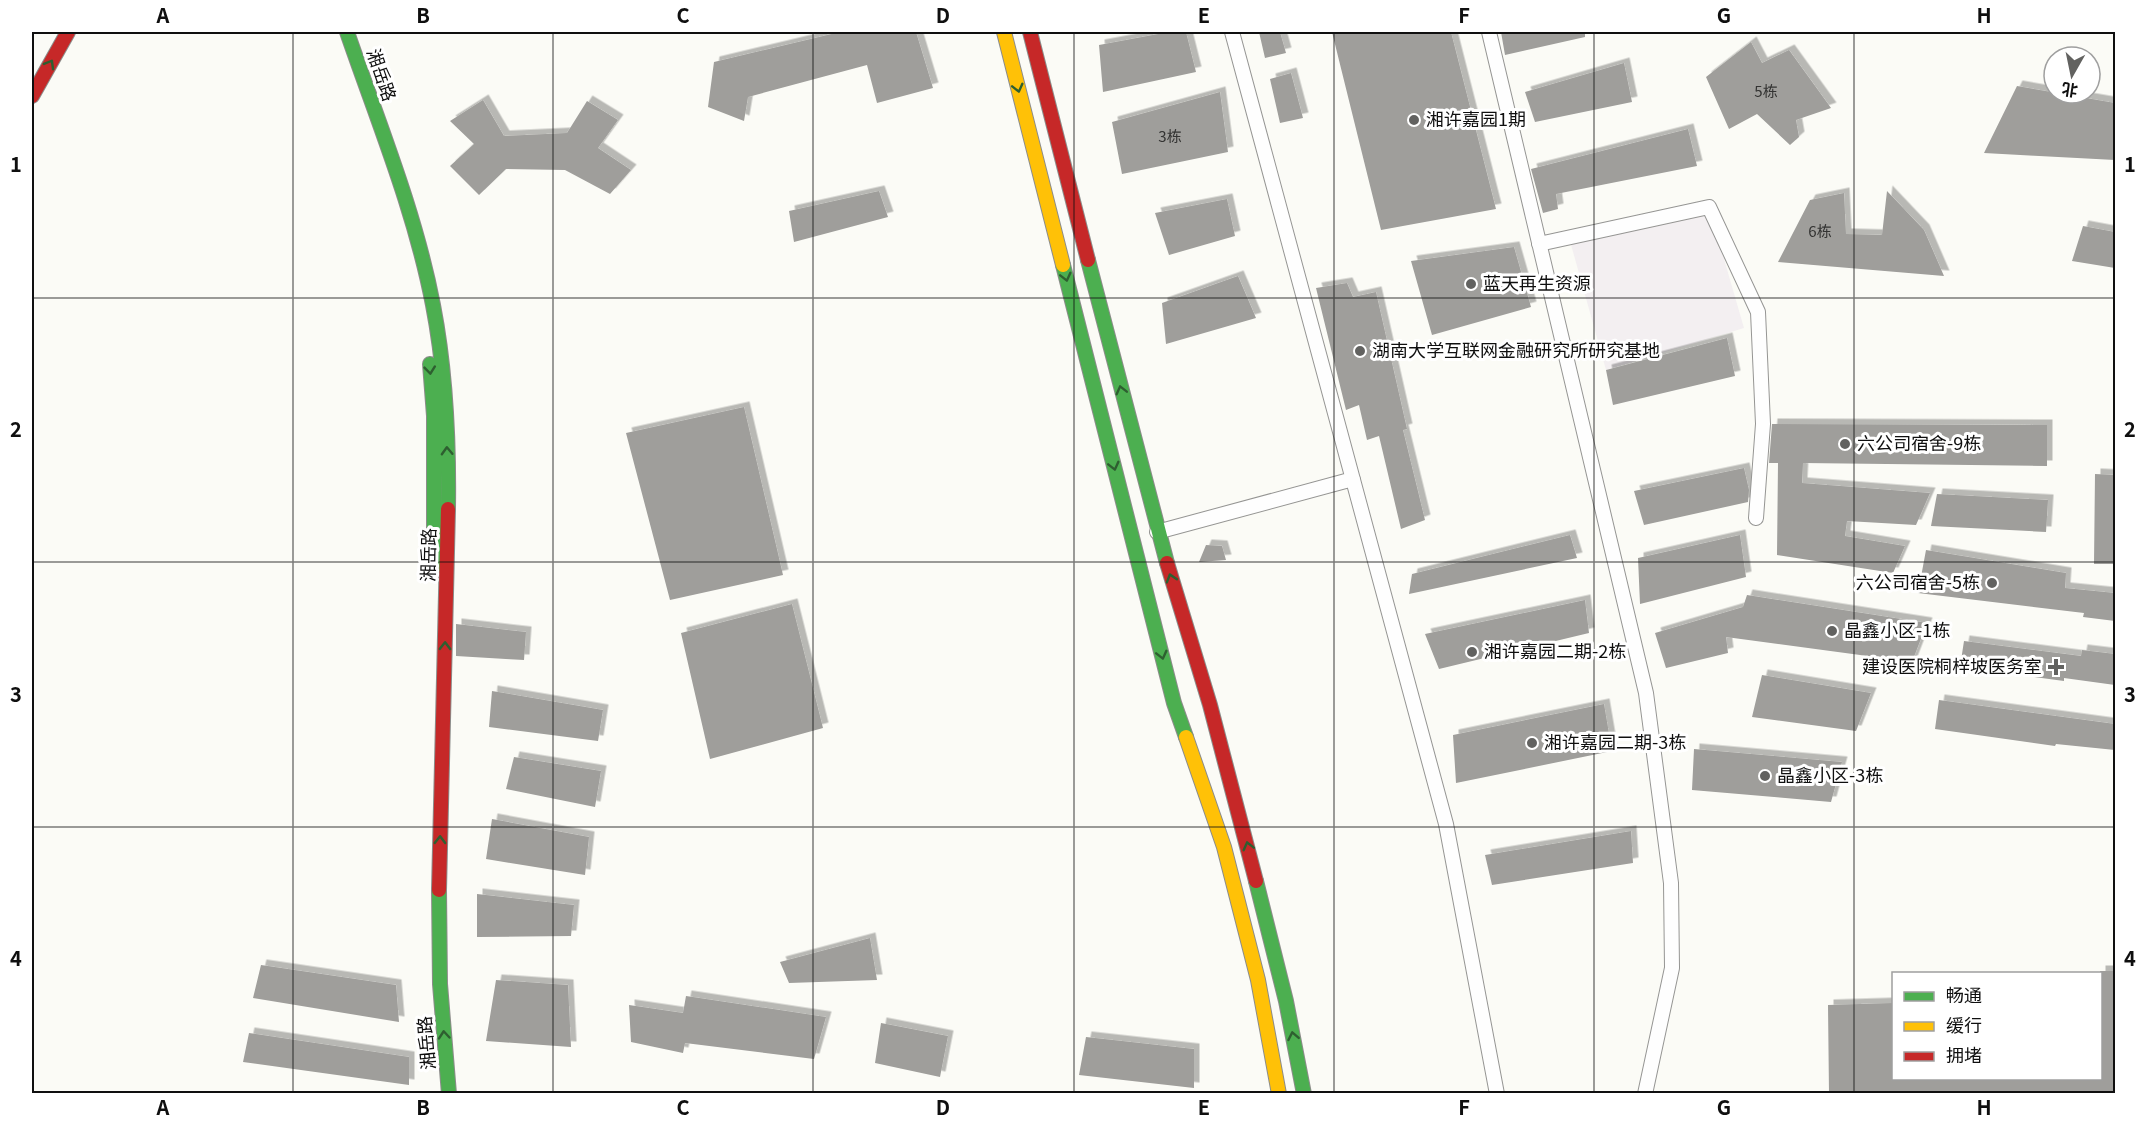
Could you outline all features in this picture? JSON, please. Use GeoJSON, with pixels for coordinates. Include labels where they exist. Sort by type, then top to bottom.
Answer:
{"type":"FeatureCollection","features":[{"type":"Feature","properties":{"kind":"main road"},"geometry":{"type":"LineString","coordinates":[[32,96],[68,32]]}},
{"type":"Feature","properties":{"kind":"main road","name":"湘岳路"},"geometry":{"type":"LineString","coordinates":[[335,32],[376,155]]}},
{"type":"Feature","properties":{"kind":"main road","name":"湘岳路"},"geometry":{"type":"LineString","coordinates":[[347,32],[404,198],[421,258],[438,333],[446,399],[448,479],[438,934],[449,1094]]}},
{"type":"Feature","properties":{"kind":"main road"},"geometry":{"type":"LineString","coordinates":[[1004,32],[1174,703],[1224,847],[1258,980],[1279,1094]]}},
{"type":"Feature","properties":{"kind":"main road"},"geometry":{"type":"LineString","coordinates":[[1030,32],[1157,532],[1210,705],[1244,833],[1286,1001],[1304,1094]]}},
{"type":"Feature","properties":{"kind":"main road","name":"湘岳路"},"geometry":{"type":"LineString","coordinates":[[390,197],[414,276],[424,323],[434,416],[434,545],[427,909],[429,979],[438,1094]]}},
{"type":"Feature","properties":{"kind":"street"},"geometry":{"type":"LineString","coordinates":[[1232,32],[1446,824],[1497,1094]]}},
{"type":"Feature","properties":{"kind":"street"},"geometry":{"type":"LineString","coordinates":[[1489,32],[1646,693],[1671,883],[1672,968],[1645,1094]]}},
{"type":"Feature","properties":{"kind":"street"},"geometry":{"type":"LineString","coordinates":[[1539,244],[1709,207],[1758,312],[1763,424],[1756,518]]}},
{"type":"Feature","properties":{"kind":"street"},"geometry":{"type":"LineString","coordinates":[[1157,532],[1353,479]]}},
{"type":"Feature","properties":{"kind":"shaded area"},"geometry":{"type":"Polygon","coordinates":[[[1709,207],[1744,328],[1606,370],[1570,241],[1709,207]]]}},
{"type":"Feature","properties":{"kind":"building"},"geometry":{"type":"Polygon","coordinates":[[[840,32],[916,32],[933,88],[877,103],[867,65],[748,97],[744,121],[708,107],[714,62],[840,32]]]}},
{"type":"Feature","properties":{"kind":"building"},"geometry":{"type":"Polygon","coordinates":[[[1169,32],[1186,32],[1196,72],[1103,92],[1099,45],[1169,32]]]}},
{"type":"Feature","properties":{"kind":"building"},"geometry":{"type":"Polygon","coordinates":[[[1259,32],[1280,32],[1286,53],[1265,58],[1259,32]]]}},
{"type":"Feature","properties":{"kind":"building","name":"湘许嘉园1期"},"geometry":{"type":"Polygon","coordinates":[[[1332,32],[1451,32],[1496,209],[1381,230],[1332,32]]]}},
{"type":"Feature","properties":{"kind":"building"},"geometry":{"type":"Polygon","coordinates":[[[1501,32],[1585,32],[1585,37],[1505,55],[1501,32]]]}},
{"type":"Feature","properties":{"kind":"building"},"geometry":{"type":"Polygon","coordinates":[[[1751,42],[1762,63],[1789,50],[1831,108],[1796,120],[1799,137],[1790,145],[1757,114],[1729,129],[1706,77],[1751,42]]]}},
{"type":"Feature","properties":{"kind":"building"},"geometry":{"type":"Polygon","coordinates":[[[1624,63],[1632,102],[1535,122],[1525,92],[1624,63]]]}},
{"type":"Feature","properties":{"kind":"building"},"geometry":{"type":"Polygon","coordinates":[[[1291,73],[1303,118],[1280,123],[1270,79],[1291,73]]]}},
{"type":"Feature","properties":{"kind":"building"},"geometry":{"type":"Polygon","coordinates":[[[2017,86],[2042,90],[2042,105],[2102,105],[2102,101],[2115,103],[2115,160],[1984,153],[2017,86]]]}},
{"type":"Feature","properties":{"kind":"building"},"geometry":{"type":"Polygon","coordinates":[[[1220,92],[1228,152],[1122,174],[1112,122],[1220,92]]]}},
{"type":"Feature","properties":{"kind":"building"},"geometry":{"type":"Polygon","coordinates":[[[483,100],[504,136],[567,133],[587,101],[618,120],[598,148],[631,170],[610,194],[565,170],[506,169],[479,195],[450,166],[474,144],[450,121],[483,100]]]}},
{"type":"Feature","properties":{"kind":"building"},"geometry":{"type":"Polygon","coordinates":[[[1688,129],[1697,166],[1556,194],[1558,209],[1543,213],[1531,169],[1688,129]]]}},
{"type":"Feature","properties":{"kind":"building"},"geometry":{"type":"Polygon","coordinates":[[[879,191],[888,217],[794,242],[789,211],[879,191]]]}},
{"type":"Feature","properties":{"kind":"building"},"geometry":{"type":"Polygon","coordinates":[[[1887,191],[1924,230],[1944,276],[1778,262],[1810,200],[1844,193],[1846,234],[1882,235],[1887,191]]]}},
{"type":"Feature","properties":{"kind":"building"},"geometry":{"type":"Polygon","coordinates":[[[1227,199],[1235,236],[1169,255],[1155,213],[1227,199]]]}},
{"type":"Feature","properties":{"kind":"building"},"geometry":{"type":"Polygon","coordinates":[[[2083,226],[2115,232],[2115,268],[2072,261],[2083,226]]]}},
{"type":"Feature","properties":{"kind":"building","name":"蓝天再生资源"},"geometry":{"type":"Polygon","coordinates":[[[1514,247],[1531,307],[1432,335],[1411,261],[1514,247]]]}},
{"type":"Feature","properties":{"kind":"building"},"geometry":{"type":"Polygon","coordinates":[[[1238,276],[1256,318],[1166,344],[1162,303],[1238,276]]]}},
{"type":"Feature","properties":{"kind":"building","name":"湖南大学互联网金融研究所研究基地"},"geometry":{"type":"Polygon","coordinates":[[[1347,283],[1353,297],[1376,292],[1407,429],[1403,430],[1425,520],[1401,529],[1379,436],[1367,440],[1359,405],[1346,410],[1316,288],[1347,283]]]}},
{"type":"Feature","properties":{"kind":"building"},"geometry":{"type":"Polygon","coordinates":[[[1727,338],[1735,376],[1613,405],[1606,370],[1727,338]]]}},
{"type":"Feature","properties":{"kind":"building"},"geometry":{"type":"Polygon","coordinates":[[[744,407],[783,575],[670,600],[626,433],[744,407]]]}},
{"type":"Feature","properties":{"kind":"building"},"geometry":{"type":"Polygon","coordinates":[[[1772,424],[2047,425],[2047,466],[1803,463],[1802,483],[1930,493],[1916,525],[1847,521],[1845,536],[1905,546],[1893,573],[1777,555],[1778,463],[1769,463],[1772,424]]]}},
{"type":"Feature","properties":{"kind":"building"},"geometry":{"type":"Polygon","coordinates":[[[1744,468],[1749,490],[1748,502],[1644,525],[1634,491],[1744,468]]]}},
{"type":"Feature","properties":{"kind":"building"},"geometry":{"type":"Polygon","coordinates":[[[2095,474],[2115,475],[2115,564],[2094,564],[2095,474]]]}},
{"type":"Feature","properties":{"kind":"building"},"geometry":{"type":"Polygon","coordinates":[[[1937,494],[2048,500],[2046,532],[1931,526],[1937,494]]]}},
{"type":"Feature","properties":{"kind":"building"},"geometry":{"type":"Polygon","coordinates":[[[1570,535],[1577,558],[1409,594],[1412,574],[1570,535]]]}},
{"type":"Feature","properties":{"kind":"building"},"geometry":{"type":"Polygon","coordinates":[[[1740,535],[1746,577],[1640,604],[1638,558],[1740,535]]]}},
{"type":"Feature","properties":{"kind":"building"},"geometry":{"type":"Polygon","coordinates":[[[1206,545],[1222,546],[1226,560],[1199,562],[1206,545]]]}},
{"type":"Feature","properties":{"kind":"building","name":"六公司宿舍-5栋"},"geometry":{"type":"Polygon","coordinates":[[[1926,550],[2066,573],[2065,588],[2115,593],[2115,621],[2083,617],[2084,613],[1918,593],[1926,550]]]}},
{"type":"Feature","properties":{"kind":"building","name":"晶鑫小区-1栋"},"geometry":{"type":"Polygon","coordinates":[[[1747,595],[1927,623],[1912,662],[1726,637],[1728,653],[1666,668],[1655,633],[1743,607],[1747,595]]]}},
{"type":"Feature","properties":{"kind":"building","name":"湘许嘉园二期-2栋"},"geometry":{"type":"Polygon","coordinates":[[[1585,600],[1589,633],[1439,669],[1425,634],[1585,600]]]}},
{"type":"Feature","properties":{"kind":"building"},"geometry":{"type":"Polygon","coordinates":[[[792,604],[823,728],[710,759],[681,633],[792,604]]]}},
{"type":"Feature","properties":{"kind":"building"},"geometry":{"type":"Polygon","coordinates":[[[456,624],[526,632],[524,660],[456,656],[456,624]]]}},
{"type":"Feature","properties":{"kind":"building"},"geometry":{"type":"Polygon","coordinates":[[[1964,641],[2081,656],[2082,650],[2115,654],[2115,685],[2064,678],[2064,681],[1960,667],[1964,641]]]}},
{"type":"Feature","properties":{"kind":"building"},"geometry":{"type":"Polygon","coordinates":[[[1762,675],[1871,693],[1856,731],[1752,717],[1762,675]]]}},
{"type":"Feature","properties":{"kind":"building"},"geometry":{"type":"Polygon","coordinates":[[[492,691],[603,710],[598,741],[489,727],[492,691]]]}},
{"type":"Feature","properties":{"kind":"building"},"geometry":{"type":"Polygon","coordinates":[[[1939,700],[2115,724],[2115,750],[2056,744],[2055,746],[1935,729],[1939,700]]]}},
{"type":"Feature","properties":{"kind":"building","name":"湘许嘉园二期-3栋"},"geometry":{"type":"Polygon","coordinates":[[[1604,704],[1612,751],[1456,783],[1453,735],[1604,704]]]}},
{"type":"Feature","properties":{"kind":"building","name":"晶鑫小区-3栋"},"geometry":{"type":"Polygon","coordinates":[[[1694,749],[1842,762],[1831,802],[1692,790],[1694,749]]]}},
{"type":"Feature","properties":{"kind":"building"},"geometry":{"type":"Polygon","coordinates":[[[514,757],[601,771],[595,807],[506,789],[514,757]]]}},
{"type":"Feature","properties":{"kind":"building"},"geometry":{"type":"Polygon","coordinates":[[[492,819],[589,837],[585,875],[486,859],[492,819]]]}},
{"type":"Feature","properties":{"kind":"building"},"geometry":{"type":"Polygon","coordinates":[[[1631,831],[1633,863],[1492,885],[1485,855],[1631,831]]]}},
{"type":"Feature","properties":{"kind":"building"},"geometry":{"type":"Polygon","coordinates":[[[477,894],[574,905],[571,936],[477,937],[477,894]]]}},
{"type":"Feature","properties":{"kind":"building"},"geometry":{"type":"Polygon","coordinates":[[[870,938],[877,980],[789,983],[780,962],[870,938]]]}},
{"type":"Feature","properties":{"kind":"building"},"geometry":{"type":"Polygon","coordinates":[[[261,965],[396,985],[399,1022],[253,998],[261,965]]]}},
{"type":"Feature","properties":{"kind":"building"},"geometry":{"type":"Polygon","coordinates":[[[2115,971],[2115,1094],[1829,1094],[1828,1005],[1892,1003],[1892,1080],[2102,1080],[2102,972],[2100,972],[2115,971]]]}},
{"type":"Feature","properties":{"kind":"building"},"geometry":{"type":"Polygon","coordinates":[[[496,980],[568,985],[571,1047],[486,1041],[496,980]]]}},
{"type":"Feature","properties":{"kind":"building"},"geometry":{"type":"Polygon","coordinates":[[[686,996],[826,1017],[814,1059],[685,1043],[683,1053],[631,1042],[629,1005],[683,1013],[686,996]]]}},
{"type":"Feature","properties":{"kind":"building"},"geometry":{"type":"Polygon","coordinates":[[[881,1023],[948,1036],[940,1077],[875,1063],[881,1023]]]}},
{"type":"Feature","properties":{"kind":"building"},"geometry":{"type":"Polygon","coordinates":[[[249,1033],[409,1057],[409,1085],[243,1062],[249,1033]]]}},
{"type":"Feature","properties":{"kind":"building"},"geometry":{"type":"Polygon","coordinates":[[[1086,1037],[1194,1049],[1194,1088],[1079,1075],[1086,1037]]]}},
{"type":"Feature","properties":{"kind":"traffic: fast"},"geometry":{"type":"LineString","coordinates":[[347,32],[406,201],[433,305],[446,406],[448,509]]}},
{"type":"Feature","properties":{"kind":"traffic: fast"},"geometry":{"type":"LineString","coordinates":[[1088,260],[1167,563]]}},
{"type":"Feature","properties":{"kind":"traffic: fast"},"geometry":{"type":"LineString","coordinates":[[1063,265],[1174,703],[1186,737]]}},
{"type":"Feature","properties":{"kind":"traffic: fast"},"geometry":{"type":"LineString","coordinates":[[430,364],[434,416],[434,567]]}},
{"type":"Feature","properties":{"kind":"traffic: fast"},"geometry":{"type":"LineString","coordinates":[[1256,881],[1286,1001],[1304,1094]]}},
{"type":"Feature","properties":{"kind":"traffic: fast"},"geometry":{"type":"LineString","coordinates":[[439,890],[440,984],[449,1094]]}},
{"type":"Feature","properties":{"kind":"traffic: slow"},"geometry":{"type":"LineString","coordinates":[[1004,32],[1063,265]]}},
{"type":"Feature","properties":{"kind":"traffic: slow"},"geometry":{"type":"LineString","coordinates":[[1186,737],[1224,847],[1258,980],[1279,1094]]}},
{"type":"Feature","properties":{"kind":"traffic: jam"},"geometry":{"type":"LineString","coordinates":[[32,96],[68,32]]}},
{"type":"Feature","properties":{"kind":"traffic: jam"},"geometry":{"type":"LineString","coordinates":[[1030,32],[1088,260]]}},
{"type":"Feature","properties":{"kind":"traffic: jam"},"geometry":{"type":"LineString","coordinates":[[439,890],[448,509]]}},
{"type":"Feature","properties":{"kind":"traffic: jam"},"geometry":{"type":"LineString","coordinates":[[1167,563],[1210,705],[1256,881]]}},
{"type":"Feature","properties":{"kind":"place","name":"湘许嘉园1期"},"geometry":{"type":"Point","coordinates":[1414,120]}},
{"type":"Feature","properties":{"kind":"place","name":"蓝天再生资源"},"geometry":{"type":"Point","coordinates":[1471,284]}},
{"type":"Feature","properties":{"kind":"place","name":"湖南大学互联网金融研究所研究基地"},"geometry":{"type":"Point","coordinates":[1360,351]}},
{"type":"Feature","properties":{"kind":"place","name":"六公司宿舍-9栋"},"geometry":{"type":"Point","coordinates":[1845,444]}},
{"type":"Feature","properties":{"kind":"place","name":"六公司宿舍-5栋"},"geometry":{"type":"Point","coordinates":[1992,583]}},
{"type":"Feature","properties":{"kind":"place","name":"晶鑫小区-1栋"},"geometry":{"type":"Point","coordinates":[1832,631]}},
{"type":"Feature","properties":{"kind":"place","name":"湘许嘉园二期-2栋"},"geometry":{"type":"Point","coordinates":[1472,652]}},
{"type":"Feature","properties":{"kind":"place","name":"建设医院桐梓坡医务室"},"geometry":{"type":"Point","coordinates":[2056,667]}},
{"type":"Feature","properties":{"kind":"place","name":"湘许嘉园二期-3栋"},"geometry":{"type":"Point","coordinates":[1532,743]}},
{"type":"Feature","properties":{"kind":"place","name":"晶鑫小区-3栋"},"geometry":{"type":"Point","coordinates":[1765,776]}}]}
